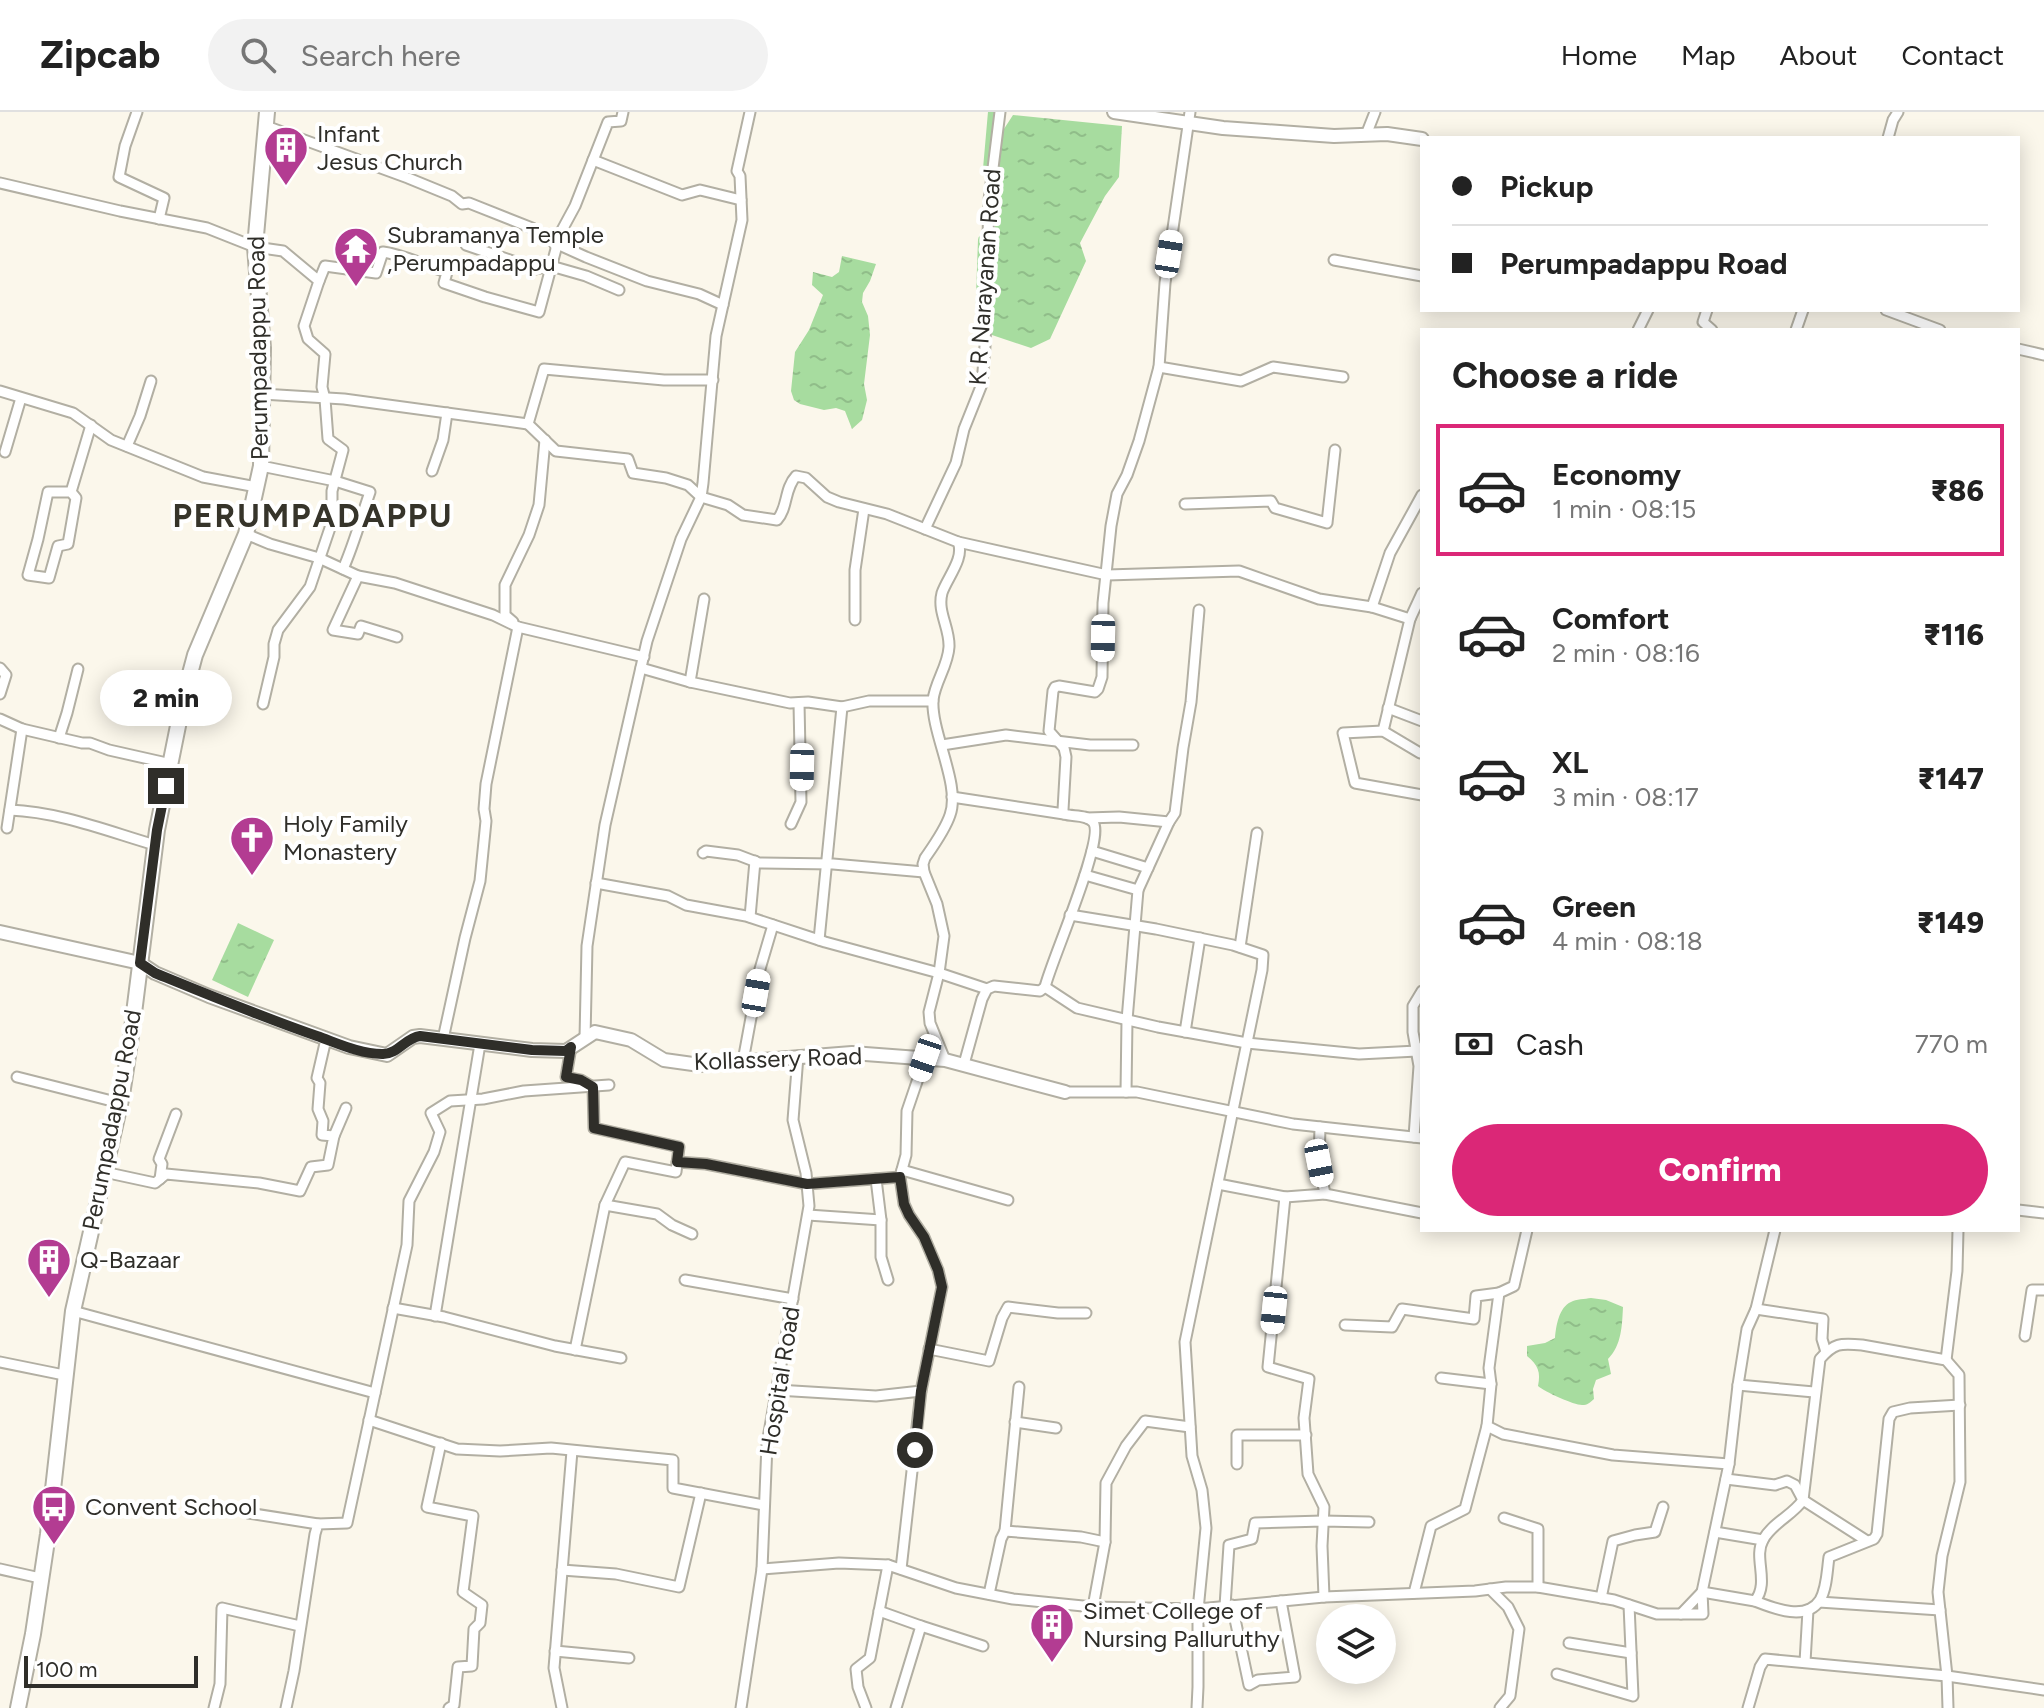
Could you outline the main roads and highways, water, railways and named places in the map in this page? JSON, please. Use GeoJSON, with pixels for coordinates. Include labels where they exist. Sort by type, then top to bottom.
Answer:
{"type":"FeatureCollection","features":[{"type":"Feature","properties":{"kind":"main road","name":"Perumpadappu Road"},"geometry":{"type":"LineString","coordinates":[[18,1708],[33,1634],[61,1433],[64,1375],[73,1311],[120,1103],[155,845],[184,696],[195,655],[246,534],[261,466],[263,348],[255,247],[267,119]]}},
{"type":"Feature","properties":{"kind":"water"},"geometry":{"type":"Polygon","coordinates":[[[1013,115],[1122,126],[1119,177],[1080,243],[1086,261],[1050,339],[1031,348],[989,334],[1002,132],[1013,115]]]}},
{"type":"Feature","properties":{"kind":"water"},"geometry":{"type":"Polygon","coordinates":[[[842,256],[876,264],[862,302],[868,316],[870,335],[864,384],[867,400],[862,420],[852,429],[845,411],[800,404],[794,400],[791,391],[795,352],[809,330],[823,295],[812,285],[813,272],[832,277],[839,272],[842,256]]]}},
{"type":"Feature","properties":{"kind":"water"},"geometry":{"type":"Polygon","coordinates":[[[238,923],[274,940],[248,997],[212,980],[238,923]]]}},
{"type":"Feature","properties":{"kind":"water"},"geometry":{"type":"Polygon","coordinates":[[[1591,1298],[1623,1307],[1622,1321],[1619,1341],[1608,1359],[1611,1374],[1596,1380],[1594,1399],[1582,1405],[1538,1386],[1538,1369],[1527,1356],[1527,1346],[1555,1338],[1557,1323],[1567,1304],[1591,1298]]]}},
{"type":"Feature","properties":{"kind":"waterway"},"geometry":{"type":"LineString","coordinates":[[989,169],[994,112]]}},
{"type":"Feature","properties":{"kind":"waterway"},"geometry":{"type":"LineString","coordinates":[[981,324],[984,240]]}},
{"type":"Feature","properties":{"kind":"place","name":"Infant Jesus Church"},"geometry":{"type":"Point","coordinates":[286,187]}},
{"type":"Feature","properties":{"kind":"place","name":"Subramanya Temple ,Perumpadappu"},"geometry":{"type":"Point","coordinates":[356,288]}},
{"type":"Feature","properties":{"kind":"place","name":"Holy Family Monastery"},"geometry":{"type":"Point","coordinates":[252,877]}},
{"type":"Feature","properties":{"kind":"place","name":"Q-Bazaar"},"geometry":{"type":"Point","coordinates":[49,1299]}},
{"type":"Feature","properties":{"kind":"place","name":"Convent School"},"geometry":{"type":"Point","coordinates":[54,1546]}},
{"type":"Feature","properties":{"kind":"place","name":"Simet College of Nursing Palluruthy"},"geometry":{"type":"Point","coordinates":[1052,1664]}},
{"type":"Feature","properties":{"kind":"district","name":"PERUMPADAPPU"},"geometry":{"type":"Point","coordinates":[313,516]}}]}
